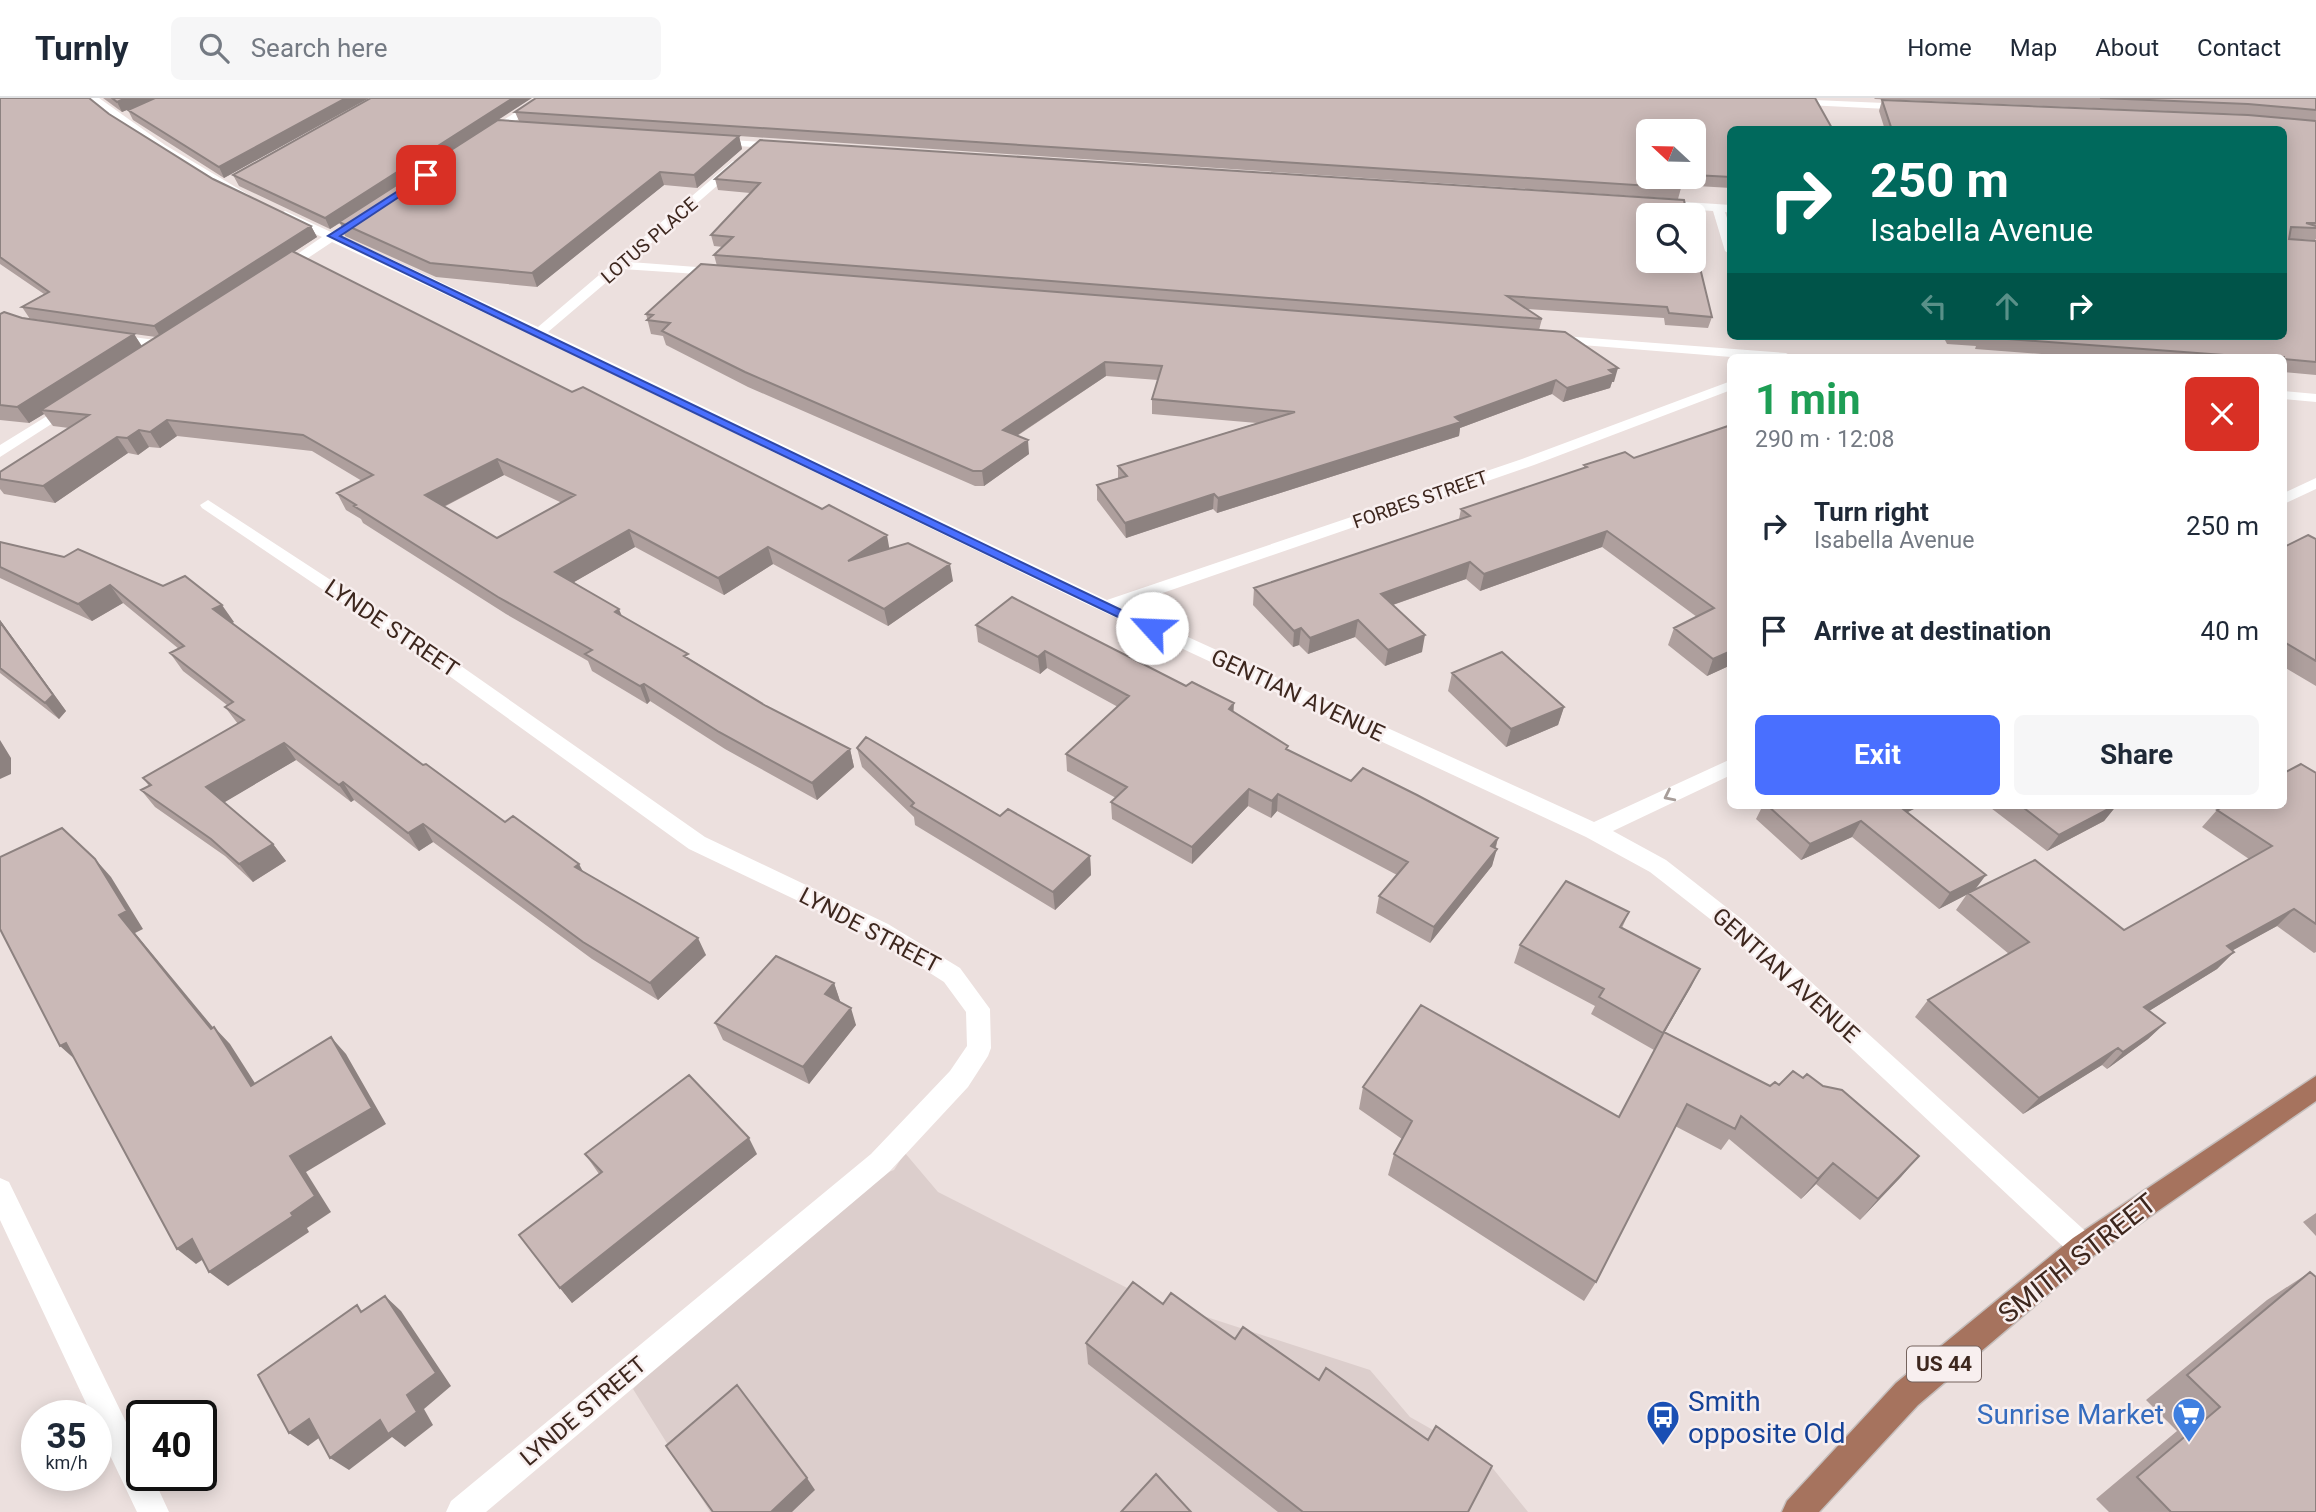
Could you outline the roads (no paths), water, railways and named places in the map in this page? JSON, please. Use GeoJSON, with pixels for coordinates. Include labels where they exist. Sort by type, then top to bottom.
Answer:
{"type":"FeatureCollection","features":[{"type":"Feature","properties":{"kind":"main road","name":"SMITH STREET"},"geometry":{"type":"LineString","coordinates":[[1811,1505],[1908,1394],[2083,1247],[2316,1087]]}},
{"type":"Feature","properties":{"kind":"street","name":"GENTIAN AVENUE"},"geometry":{"type":"LineString","coordinates":[[92,98],[120,120],[268,207],[539,333],[1106,606],[1594,831],[1658,866],[1736,927],[2083,1247]]}},
{"type":"Feature","properties":{"kind":"street"},"geometry":{"type":"LineString","coordinates":[[479,141],[544,98]]}},
{"type":"Feature","properties":{"kind":"street"},"geometry":{"type":"LineString","coordinates":[[1772,101],[1839,101],[1923,108]]}},
{"type":"Feature","properties":{"kind":"street"},"geometry":{"type":"LineString","coordinates":[[120,120],[138,113]]}},
{"type":"Feature","properties":{"kind":"street"},"geometry":{"type":"LineString","coordinates":[[500,127],[525,129]]}},
{"type":"Feature","properties":{"kind":"street"},"geometry":{"type":"LineString","coordinates":[[705,142],[797,147]]}},
{"type":"Feature","properties":{"kind":"street","name":"LOTUS PLACE"},"geometry":{"type":"LineString","coordinates":[[539,333],[622,265],[757,145]]}},
{"type":"Feature","properties":{"kind":"street"},"geometry":{"type":"LineString","coordinates":[[1706,208],[1724,209],[1727,227]]}},
{"type":"Feature","properties":{"kind":"street"},"geometry":{"type":"LineString","coordinates":[[269,277],[351,225]]}},
{"type":"Feature","properties":{"kind":"street"},"geometry":{"type":"LineString","coordinates":[[622,265],[744,275]]}},
{"type":"Feature","properties":{"kind":"street"},"geometry":{"type":"LineString","coordinates":[[98,336],[169,341],[140,360]]}},
{"type":"Feature","properties":{"kind":"street"},"geometry":{"type":"LineString","coordinates":[[1541,338],[1737,354]]}},
{"type":"Feature","properties":{"kind":"street","name":"FORBES STREET"},"geometry":{"type":"LineString","coordinates":[[1106,606],[1528,461],[1727,386]]}},
{"type":"Feature","properties":{"kind":"street"},"geometry":{"type":"LineString","coordinates":[[2287,395],[2316,398]]}},
{"type":"Feature","properties":{"kind":"street"},"geometry":{"type":"LineString","coordinates":[[0,452],[82,398]]}},
{"type":"Feature","properties":{"kind":"street"},"geometry":{"type":"LineString","coordinates":[[2287,498],[2316,484]]}},
{"type":"Feature","properties":{"kind":"street","name":"LYNDE STREET"},"geometry":{"type":"LineString","coordinates":[[208,505],[434,656],[697,843],[880,930],[952,975],[978,1009],[979,1048],[959,1079],[880,1163],[461,1512]]}},
{"type":"Feature","properties":{"kind":"street"},"geometry":{"type":"LineString","coordinates":[[1594,831],[1727,768]]}},
{"type":"Feature","properties":{"kind":"street"},"geometry":{"type":"LineString","coordinates":[[0,1191],[153,1512]]}},
{"type":"Feature","properties":{"kind":"place","name":"Sunrise Market"},"geometry":{"type":"Point","coordinates":[2189,1444]}},
{"type":"Feature","properties":{"kind":"place","name":"Smith opposite Old"},"geometry":{"type":"Point","coordinates":[1663,1447]}}]}
